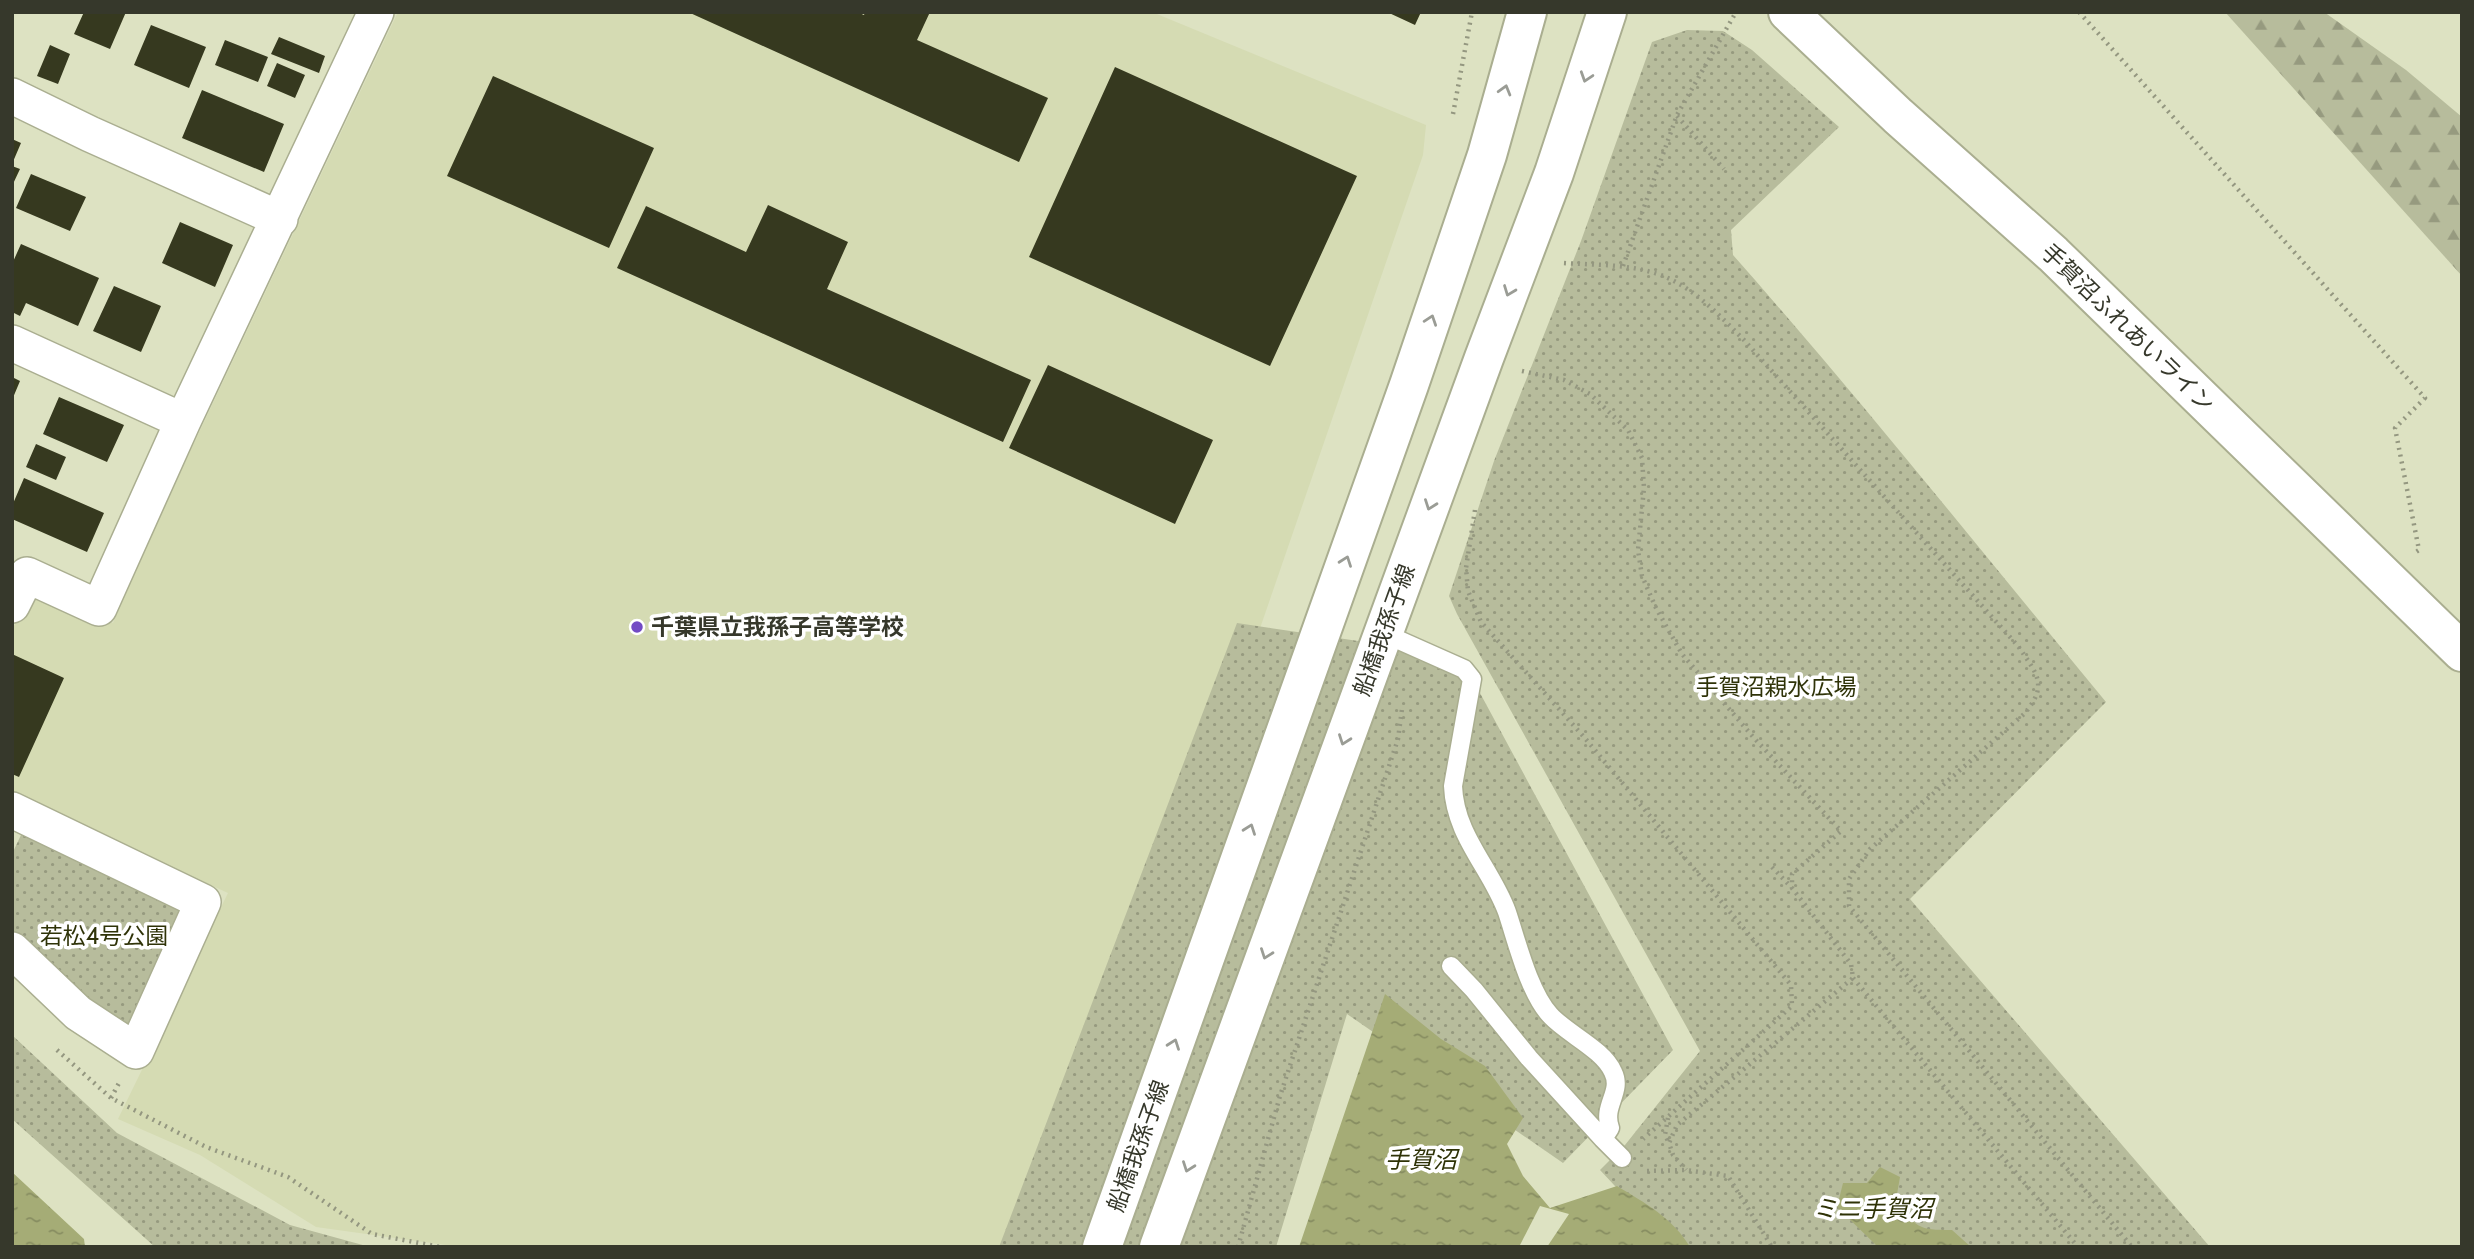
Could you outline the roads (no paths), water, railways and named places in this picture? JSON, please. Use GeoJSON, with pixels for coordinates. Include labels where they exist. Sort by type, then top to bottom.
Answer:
{"type":"FeatureCollection","features":[{"type":"Feature","properties":{"kind":"main road","name":"船橋我孫子線"},"geometry":{"type":"LineString","coordinates":[[1102,1247],[1409,385],[1487,155],[1527,12]]}},
{"type":"Feature","properties":{"kind":"main road","name":"船橋我孫子線"},"geometry":{"type":"LineString","coordinates":[[1159,1247],[1379,643],[1555,173],[1606,12]]}},
{"type":"Feature","properties":{"kind":"main road","name":"手賀沼ふれあいライン"},"geometry":{"type":"LineString","coordinates":[[1788,12],[1898,116],[2053,254],[2462,652]]}},
{"type":"Feature","properties":{"kind":"street"},"geometry":{"type":"LineString","coordinates":[[17,583],[99,608],[183,421],[376,12]]}},
{"type":"Feature","properties":{"kind":"street"},"geometry":{"type":"LineString","coordinates":[[12,96],[280,219]]}},
{"type":"Feature","properties":{"kind":"street"},"geometry":{"type":"LineString","coordinates":[[12,343],[183,421]]}},
{"type":"Feature","properties":{"kind":"street"},"geometry":{"type":"LineString","coordinates":[[12,810],[203,902],[136,1051],[78,1013],[12,950]]}},
{"type":"Feature","properties":{"kind":"lane"},"geometry":{"type":"LineString","coordinates":[[1379,643],[1464,669],[1472,679],[1453,786],[1454,803],[1467,838],[1506,911],[1524,966],[1549,1014],[1606,1061],[1614,1072],[1615,1091],[1607,1110],[1609,1128],[1603,1139]]}},
{"type":"Feature","properties":{"kind":"lane"},"geometry":{"type":"LineString","coordinates":[[1451,966],[1529,1058],[1622,1158]]}},
{"type":"Feature","properties":{"kind":"water","name":"手賀沼"},"geometry":{"type":"Polygon","coordinates":[[[1385,994],[1441,1039],[1485,1066],[1523,1118],[1507,1144],[1523,1176],[1550,1208],[1617,1186],[1667,1219],[1690,1247],[1299,1247],[1385,994]]]}},
{"type":"Feature","properties":{"kind":"water","name":"ミニ手賀沼"},"geometry":{"type":"Polygon","coordinates":[[[1880,1167],[1900,1177],[1896,1200],[1914,1222],[1925,1228],[1952,1230],[1971,1247],[1878,1247],[1837,1207],[1843,1183],[1867,1183],[1880,1167]]]}},
{"type":"Feature","properties":{"kind":"water"},"geometry":{"type":"Polygon","coordinates":[[[12,1172],[84,1239],[85,1247],[12,1247],[12,1172]]]}},
{"type":"Feature","properties":{"kind":"place","name":"千葉県立我孫子高等学校"},"geometry":{"type":"Point","coordinates":[637,627]}},
{"type":"Feature","properties":{"kind":"park label","name":"手賀沼親水広場"},"geometry":{"type":"Point","coordinates":[1776,687]}},
{"type":"Feature","properties":{"kind":"park label","name":"若松4号公園"},"geometry":{"type":"Point","coordinates":[104,936]}}]}
